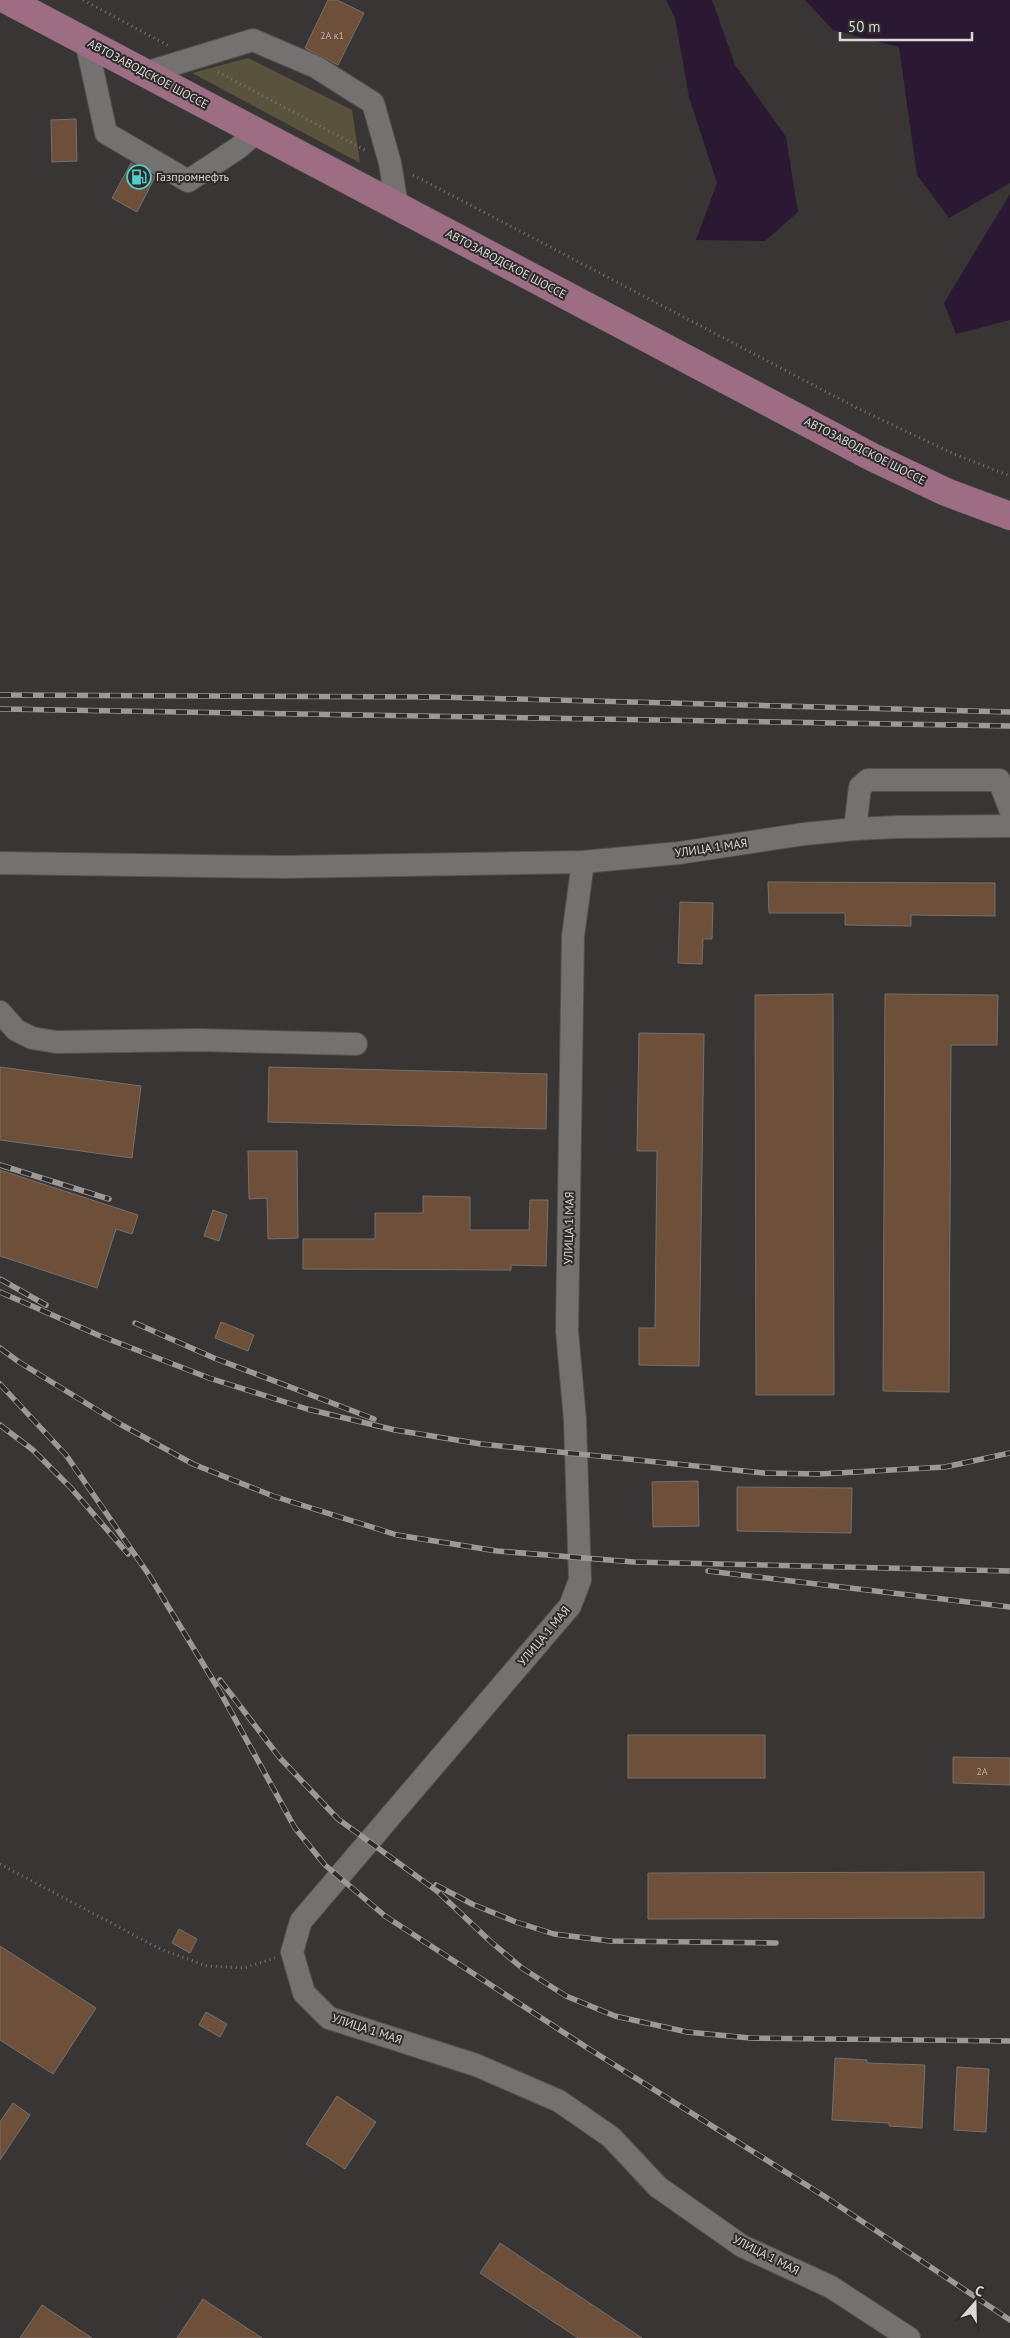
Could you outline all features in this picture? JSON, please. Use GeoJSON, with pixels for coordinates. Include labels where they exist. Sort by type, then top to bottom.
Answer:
{"type":"FeatureCollection","features":[{"type":"Feature","properties":{"kind":"main road","name":"АВТОЗАВОДСКОЕ ШОССЕ"},"geometry":{"type":"LineString","coordinates":[[7,0],[872,457],[946,492],[1010,516]]}},
{"type":"Feature","properties":{"kind":"street"},"geometry":{"type":"LineString","coordinates":[[145,73],[253,40],[316,66],[373,103],[390,163],[397,206]]}},
{"type":"Feature","properties":{"kind":"street"},"geometry":{"type":"LineString","coordinates":[[86,41],[106,132],[188,181],[238,148],[256,132]]}},
{"type":"Feature","properties":{"kind":"street"},"geometry":{"type":"LineString","coordinates":[[855,829],[860,787],[868,780],[999,780],[1010,809]]}},
{"type":"Feature","properties":{"kind":"street","name":"УЛИЦА 1 МАЯ"},"geometry":{"type":"LineString","coordinates":[[909,2338],[831,2287],[742,2246],[658,2187],[611,2136],[559,2101],[476,2065],[329,2018],[304,1992],[292,1952],[301,1921],[570,1606],[580,1580],[575,1420],[567,1331],[573,936],[583,862],[679,853],[804,834],[855,829],[1010,826]]}},
{"type":"Feature","properties":{"kind":"street"},"geometry":{"type":"LineString","coordinates":[[0,863],[282,867],[583,862]]}},
{"type":"Feature","properties":{"kind":"street"},"geometry":{"type":"LineString","coordinates":[[0,1012],[16,1030],[32,1038],[56,1042],[200,1040],[356,1044]]}},
{"type":"Feature","properties":{"kind":"path"},"geometry":{"type":"LineString","coordinates":[[83,0],[857,408],[954,454],[1010,476]]}},
{"type":"Feature","properties":{"kind":"path"},"geometry":{"type":"LineString","coordinates":[[0,1864],[160,1949],[207,1966],[244,1968],[292,1952]]}},
{"type":"Feature","properties":{"kind":"shaded area"},"geometry":{"type":"Polygon","coordinates":[[[666,0],[712,0],[735,65],[786,137],[798,212],[765,241],[696,240],[717,183],[689,97],[675,18],[666,0]]]}},
{"type":"Feature","properties":{"kind":"shaded area"},"geometry":{"type":"Polygon","coordinates":[[[805,0],[1010,0],[1010,183],[949,218],[917,175],[899,47],[833,30],[805,0]]]}},
{"type":"Feature","properties":{"kind":"shaded area"},"geometry":{"type":"Polygon","coordinates":[[[248,58],[352,110],[360,163],[192,73],[248,58]]]}},
{"type":"Feature","properties":{"kind":"shaded area"},"geometry":{"type":"Polygon","coordinates":[[[1010,194],[1010,320],[956,334],[944,303],[1010,194]]]}},
{"type":"Feature","properties":{"kind":"building"},"geometry":{"type":"Polygon","coordinates":[[[328,0],[337,0],[364,13],[338,65],[305,48],[328,0]]]}},
{"type":"Feature","properties":{"kind":"building"},"geometry":{"type":"Polygon","coordinates":[[[76,119],[77,161],[52,162],[51,120],[76,119]]]}},
{"type":"Feature","properties":{"kind":"building","name":"Газпромнефть"},"geometry":{"type":"Polygon","coordinates":[[[131,163],[155,177],[137,212],[112,198],[131,163]]]}},
{"type":"Feature","properties":{"kind":"building"},"geometry":{"type":"Polygon","coordinates":[[[768,882],[995,883],[995,916],[911,915],[911,926],[845,925],[845,913],[769,913],[768,882]]]}},
{"type":"Feature","properties":{"kind":"building"},"geometry":{"type":"Polygon","coordinates":[[[680,902],[713,903],[712,939],[703,939],[702,964],[678,963],[680,902]]]}},
{"type":"Feature","properties":{"kind":"building"},"geometry":{"type":"Polygon","coordinates":[[[833,994],[834,1395],[756,1395],[755,995],[833,994]]]}},
{"type":"Feature","properties":{"kind":"building"},"geometry":{"type":"Polygon","coordinates":[[[885,994],[998,995],[997,1045],[951,1045],[949,1392],[883,1391],[885,994]]]}},
{"type":"Feature","properties":{"kind":"building"},"geometry":{"type":"Polygon","coordinates":[[[639,1033],[704,1034],[699,1366],[639,1365],[639,1328],[655,1328],[657,1151],[637,1151],[639,1033]]]}},
{"type":"Feature","properties":{"kind":"building"},"geometry":{"type":"Polygon","coordinates":[[[0,1067],[141,1086],[132,1158],[0,1140],[0,1067]]]}},
{"type":"Feature","properties":{"kind":"building"},"geometry":{"type":"Polygon","coordinates":[[[269,1067],[547,1074],[546,1129],[268,1122],[269,1067]]]}},
{"type":"Feature","properties":{"kind":"building"},"geometry":{"type":"Polygon","coordinates":[[[248,1151],[297,1151],[298,1238],[268,1239],[267,1198],[249,1199],[248,1151]]]}},
{"type":"Feature","properties":{"kind":"building"},"geometry":{"type":"Polygon","coordinates":[[[0,1170],[138,1215],[132,1234],[116,1229],[97,1288],[0,1256],[0,1170]]]}},
{"type":"Feature","properties":{"kind":"building"},"geometry":{"type":"Polygon","coordinates":[[[423,1196],[470,1197],[470,1230],[529,1230],[530,1200],[548,1200],[546,1266],[511,1265],[511,1270],[303,1269],[303,1239],[375,1239],[375,1213],[423,1213],[423,1196]]]}},
{"type":"Feature","properties":{"kind":"building"},"geometry":{"type":"Polygon","coordinates":[[[213,1210],[227,1215],[219,1241],[204,1236],[213,1210]]]}},
{"type":"Feature","properties":{"kind":"building"},"geometry":{"type":"Polygon","coordinates":[[[221,1322],[254,1335],[248,1351],[215,1338],[221,1322]]]}},
{"type":"Feature","properties":{"kind":"building"},"geometry":{"type":"Polygon","coordinates":[[[698,1481],[699,1526],[653,1527],[652,1482],[698,1481]]]}},
{"type":"Feature","properties":{"kind":"building"},"geometry":{"type":"Polygon","coordinates":[[[737,1487],[852,1488],[851,1533],[737,1531],[737,1487]]]}},
{"type":"Feature","properties":{"kind":"building"},"geometry":{"type":"Polygon","coordinates":[[[628,1735],[765,1735],[765,1778],[628,1778],[628,1735]]]}},
{"type":"Feature","properties":{"kind":"building"},"geometry":{"type":"Polygon","coordinates":[[[953,1757],[1010,1758],[1010,1785],[953,1783],[953,1757]]]}},
{"type":"Feature","properties":{"kind":"building"},"geometry":{"type":"Polygon","coordinates":[[[984,1872],[984,1918],[648,1919],[648,1873],[984,1872]]]}},
{"type":"Feature","properties":{"kind":"building"},"geometry":{"type":"Polygon","coordinates":[[[179,1929],[197,1939],[190,1953],[172,1943],[179,1929]]]}},
{"type":"Feature","properties":{"kind":"building"},"geometry":{"type":"Polygon","coordinates":[[[0,1946],[96,2008],[53,2074],[0,2040],[0,1946]]]}},
{"type":"Feature","properties":{"kind":"building"},"geometry":{"type":"Polygon","coordinates":[[[206,2012],[227,2024],[220,2037],[199,2025],[206,2012]]]}},
{"type":"Feature","properties":{"kind":"building"},"geometry":{"type":"Polygon","coordinates":[[[835,2058],[867,2060],[867,2063],[925,2065],[922,2128],[889,2126],[889,2123],[832,2120],[835,2058]]]}},
{"type":"Feature","properties":{"kind":"building"},"geometry":{"type":"Polygon","coordinates":[[[957,2067],[989,2069],[986,2132],[954,2130],[957,2067]]]}},
{"type":"Feature","properties":{"kind":"building"},"geometry":{"type":"Polygon","coordinates":[[[337,2096],[376,2122],[345,2169],[306,2144],[337,2096]]]}},
{"type":"Feature","properties":{"kind":"building"},"geometry":{"type":"Polygon","coordinates":[[[13,2103],[30,2115],[0,2160],[0,2122],[13,2103]]]}},
{"type":"Feature","properties":{"kind":"building"},"geometry":{"type":"Polygon","coordinates":[[[500,2243],[642,2338],[578,2338],[480,2273],[500,2243]]]}},
{"type":"Feature","properties":{"kind":"building"},"geometry":{"type":"Polygon","coordinates":[[[203,2299],[262,2338],[177,2338],[203,2299]]]}},
{"type":"Feature","properties":{"kind":"building"},"geometry":{"type":"Polygon","coordinates":[[[42,2305],[92,2338],[20,2338],[42,2305]]]}},
{"type":"Feature","properties":{"kind":"railway"},"geometry":{"type":"LineString","coordinates":[[0,695],[438,697],[1010,712]]}},
{"type":"Feature","properties":{"kind":"railway"},"geometry":{"type":"LineString","coordinates":[[0,709],[1010,726]]}},
{"type":"Feature","properties":{"kind":"railway"},"geometry":{"type":"LineString","coordinates":[[0,1165],[109,1199]]}},
{"type":"Feature","properties":{"kind":"railway"},"geometry":{"type":"LineString","coordinates":[[0,1279],[46,1305]]}},
{"type":"Feature","properties":{"kind":"railway"},"geometry":{"type":"LineString","coordinates":[[0,1292],[98,1335],[209,1378],[307,1409],[395,1430],[481,1444],[764,1473],[819,1474],[945,1467],[1010,1453]]}},
{"type":"Feature","properties":{"kind":"railway"},"geometry":{"type":"LineString","coordinates":[[135,1323],[214,1358],[374,1419]]}},
{"type":"Feature","properties":{"kind":"railway"},"geometry":{"type":"LineString","coordinates":[[0,1348],[19,1362],[120,1424],[193,1464],[273,1496],[397,1535],[497,1551],[634,1562],[1010,1571]]}},
{"type":"Feature","properties":{"kind":"railway"},"geometry":{"type":"LineString","coordinates":[[0,1384],[66,1455],[149,1575],[219,1690],[295,1828],[325,1865],[385,1916],[586,2047],[824,2196],[1010,2320]]}},
{"type":"Feature","properties":{"kind":"railway"},"geometry":{"type":"LineString","coordinates":[[0,1425],[33,1450],[71,1488],[128,1554]]}},
{"type":"Feature","properties":{"kind":"railway"},"geometry":{"type":"LineString","coordinates":[[708,1571],[1010,1607]]}},
{"type":"Feature","properties":{"kind":"railway"},"geometry":{"type":"LineString","coordinates":[[220,1680],[280,1758],[338,1819],[437,1891],[522,1968],[566,1996],[615,2016],[687,2032],[750,2038],[1010,2041]]}},
{"type":"Feature","properties":{"kind":"railway"},"geometry":{"type":"LineString","coordinates":[[436,1885],[472,1904],[516,1922],[554,1934],[610,1941],[776,1943]]}},
{"type":"Feature","properties":{"kind":"place","name":"Газпромнефть"},"geometry":{"type":"Point","coordinates":[139,177]}}]}
